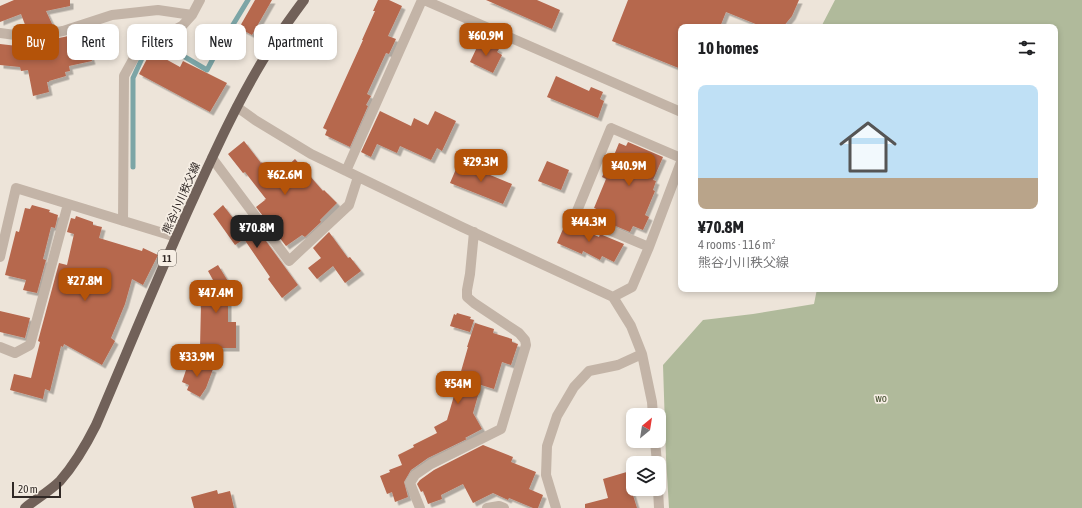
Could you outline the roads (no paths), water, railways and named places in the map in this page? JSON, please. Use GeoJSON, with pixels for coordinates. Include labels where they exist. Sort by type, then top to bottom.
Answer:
{"type":"FeatureCollection","features":[{"type":"Feature","properties":{"kind":"main road","name":"熊谷小川秩父線"},"geometry":{"type":"LineString","coordinates":[[25,508],[59,482],[84,449],[96,425],[176,237],[212,158],[237,107],[263,60],[290,18],[304,0]]}},
{"type":"Feature","properties":{"kind":"street"},"geometry":{"type":"LineString","coordinates":[[123,221],[124,76],[139,49],[182,26],[192,15],[200,0]]}},
{"type":"Feature","properties":{"kind":"street"},"geometry":{"type":"LineString","coordinates":[[346,171],[423,0],[678,111]]}},
{"type":"Feature","properties":{"kind":"street"},"geometry":{"type":"LineString","coordinates":[[0,34],[30,36],[63,31],[112,15],[158,10],[192,15]]}},
{"type":"Feature","properties":{"kind":"street"},"geometry":{"type":"LineString","coordinates":[[237,107],[305,150],[346,171],[613,297],[631,326],[642,354],[652,408]]}},
{"type":"Feature","properties":{"kind":"street"},"geometry":{"type":"LineString","coordinates":[[649,247],[574,216],[611,128],[678,157]]}},
{"type":"Feature","properties":{"kind":"street"},"geometry":{"type":"LineString","coordinates":[[212,158],[289,261],[349,205],[358,177]]}},
{"type":"Feature","properties":{"kind":"street"},"geometry":{"type":"LineString","coordinates":[[613,297],[632,287],[678,170]]}},
{"type":"Feature","properties":{"kind":"street"},"geometry":{"type":"LineString","coordinates":[[0,257],[16,188],[176,237]]}},
{"type":"Feature","properties":{"kind":"street"},"geometry":{"type":"LineString","coordinates":[[0,347],[15,353],[30,345],[68,204]]}},
{"type":"Feature","properties":{"kind":"street"},"geometry":{"type":"LineString","coordinates":[[420,508],[410,483],[415,475],[431,464],[501,429],[526,345],[525,340],[519,333],[467,297],[474,232]]}},
{"type":"Feature","properties":{"kind":"street"},"geometry":{"type":"LineString","coordinates":[[556,508],[546,475],[547,446],[557,416],[574,387],[589,371],[618,365],[642,354]]}},
{"type":"Feature","properties":{"kind":"street"},"geometry":{"type":"LineString","coordinates":[[658,496],[659,508]]}},
{"type":"Feature","properties":{"kind":"street"},"geometry":{"type":"LineString","coordinates":[[487,508],[499,506],[504,508]]}},
{"type":"Feature","properties":{"kind":"waterway"},"geometry":{"type":"LineString","coordinates":[[133,167],[133,78],[144,54],[157,47],[168,47],[207,70],[248,0]]}},
{"type":"Feature","properties":{"kind":"park label","name":"wo"},"geometry":{"type":"Point","coordinates":[881,398]}}]}
